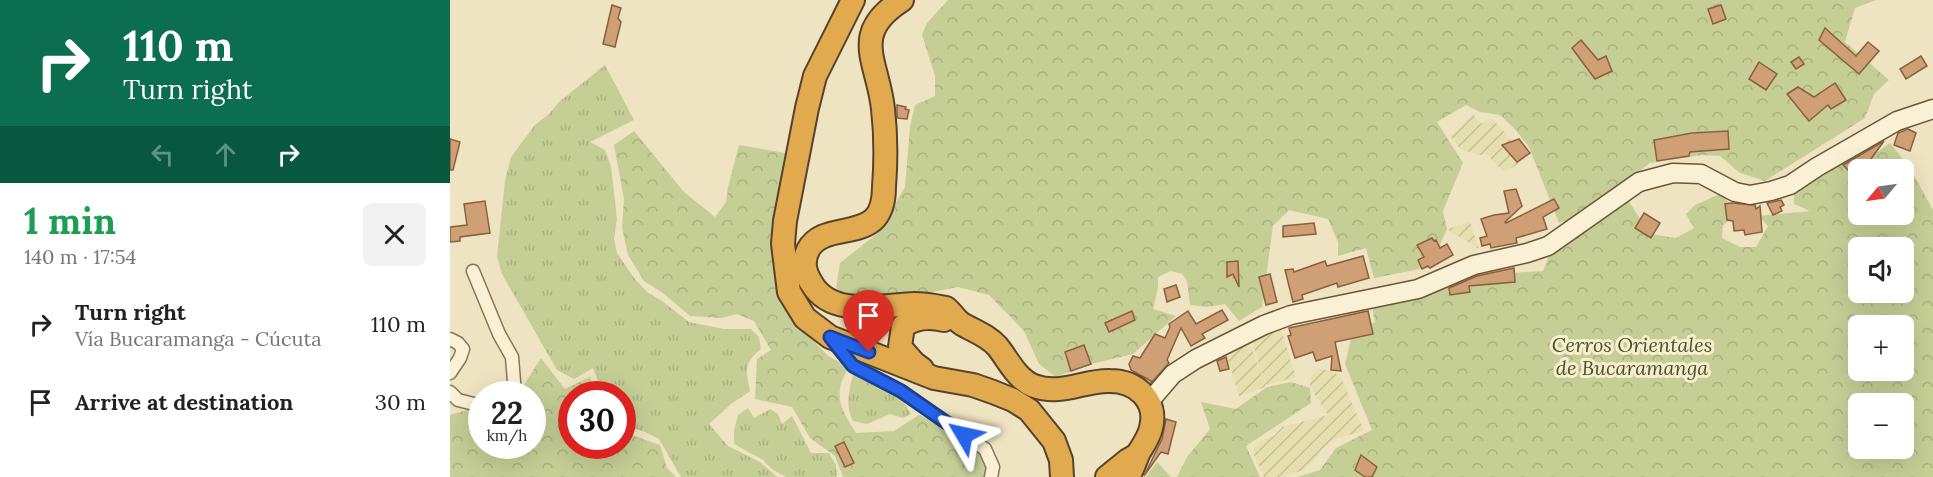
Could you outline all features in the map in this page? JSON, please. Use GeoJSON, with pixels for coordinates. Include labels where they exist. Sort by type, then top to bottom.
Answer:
{"type":"FeatureCollection","features":[{"type":"Feature","properties":{"kind":"highway"},"geometry":{"type":"LineString","coordinates":[[853,0],[815,76],[807,108],[785,221],[783,244],[789,292],[806,318],[830,337],[934,378],[973,385],[1021,405],[1042,424],[1054,441],[1065,472]]}},
{"type":"Feature","properties":{"kind":"highway"},"geometry":{"type":"LineString","coordinates":[[902,0],[880,17],[870,40],[883,110],[885,167],[883,203],[873,220],[815,241],[804,258],[805,269],[813,286],[820,293],[831,301],[848,307],[934,305],[946,308],[960,323]]}},
{"type":"Feature","properties":{"kind":"highway"},"geometry":{"type":"LineString","coordinates":[[934,378],[914,363],[900,347],[903,326],[920,318],[933,317],[960,323],[983,334],[996,345],[1020,377],[1041,388],[1061,389],[1112,381],[1136,387],[1149,402],[1152,428],[1128,477]]}},
{"type":"Feature","properties":{"kind":"highway"},"geometry":{"type":"LineString","coordinates":[[1107,477],[1138,454]]}},
{"type":"Feature","properties":{"kind":"street"},"geometry":{"type":"LineString","coordinates":[[1149,402],[1173,374],[1196,359],[1264,325],[1291,315],[1418,289],[1474,265],[1548,246],[1639,182],[1673,173],[1701,174],[1735,192],[1750,195],[1772,191],[1790,186],[1817,167],[1897,121],[1933,109]]}},
{"type":"Feature","properties":{"kind":"street"},"geometry":{"type":"LineString","coordinates":[[472,271],[499,334],[512,357],[514,381]]}},
{"type":"Feature","properties":{"kind":"street"},"geometry":{"type":"LineString","coordinates":[[830,337],[853,366],[901,391],[985,449],[993,467],[991,477]]}},
{"type":"Feature","properties":{"kind":"street"},"geometry":{"type":"LineString","coordinates":[[450,339],[463,349],[450,373]]}},
{"type":"Feature","properties":{"kind":"street"},"geometry":{"type":"LineString","coordinates":[[450,392],[458,400],[468,402]]}},
{"type":"Feature","properties":{"kind":"shaded area"},"geometry":{"type":"Polygon","coordinates":[[[1473,114],[1481,124],[1491,118],[1504,131],[1525,160],[1504,172],[1486,154],[1480,155],[1460,149],[1450,136],[1473,114]]]}},
{"type":"Feature","properties":{"kind":"shaded area"},"geometry":{"type":"Polygon","coordinates":[[[1470,222],[1479,249],[1447,229],[1470,222]]]}},
{"type":"Feature","properties":{"kind":"shaded area"},"geometry":{"type":"Polygon","coordinates":[[[1280,326],[1296,377],[1265,385],[1265,387],[1239,396],[1224,347],[1247,336],[1264,381],[1250,336],[1280,326]]]}},
{"type":"Feature","properties":{"kind":"shaded area"},"geometry":{"type":"Polygon","coordinates":[[[1319,368],[1340,375],[1364,431],[1334,439],[1303,470],[1283,477],[1264,477],[1252,451],[1259,441],[1274,436],[1282,427],[1328,415],[1310,387],[1311,376],[1319,368]]]}},
{"type":"Feature","properties":{"kind":"green space"},"geometry":{"type":"Polygon","coordinates":[[[948,0],[1876,0],[1855,8],[1845,42],[1889,80],[1874,94],[1865,118],[1765,181],[1740,173],[1720,156],[1702,155],[1650,163],[1582,215],[1559,223],[1529,147],[1515,129],[1500,115],[1480,112],[1466,105],[1437,122],[1463,163],[1443,211],[1447,229],[1430,267],[1374,278],[1366,248],[1338,256],[1338,242],[1328,219],[1289,210],[1273,226],[1262,307],[1239,321],[1225,304],[1207,307],[1190,305],[1187,281],[1182,274],[1171,271],[1158,277],[1153,309],[1176,316],[1133,354],[1091,364],[1056,377],[1039,364],[1024,331],[989,295],[958,287],[917,295],[853,301],[836,288],[840,263],[878,233],[905,187],[910,127],[915,105],[935,96],[935,76],[922,35],[927,23],[948,0]]]}},
{"type":"Feature","properties":{"kind":"green space"},"geometry":{"type":"Polygon","coordinates":[[[605,65],[634,120],[590,142],[605,150],[611,166],[617,219],[614,239],[617,253],[647,292],[689,322],[724,329],[751,329],[759,337],[761,349],[751,359],[747,368],[750,391],[709,424],[728,446],[760,462],[777,477],[681,477],[659,439],[636,429],[636,381],[598,381],[593,368],[574,379],[557,370],[502,274],[497,257],[505,181],[511,157],[535,125],[559,102],[605,65]]]}},
{"type":"Feature","properties":{"kind":"green space"},"geometry":{"type":"Polygon","coordinates":[[[634,131],[684,192],[715,217],[726,202],[739,145],[785,153],[805,147],[785,253],[800,319],[809,336],[828,356],[849,367],[840,393],[840,401],[846,416],[856,433],[894,431],[919,415],[949,429],[994,459],[989,477],[843,477],[835,456],[810,438],[792,407],[755,399],[757,359],[771,350],[754,321],[737,314],[721,318],[690,316],[663,293],[644,281],[628,255],[622,228],[624,199],[614,145],[634,131]]]}},
{"type":"Feature","properties":{"kind":"green space","name":"Cerros Orientales de Bucaramanga"},"geometry":{"type":"Polygon","coordinates":[[[1890,143],[1903,159],[1848,159],[1848,225],[1914,225],[1914,175],[1933,210],[1933,477],[1297,477],[1320,470],[1336,448],[1372,430],[1345,364],[1352,334],[1375,322],[1370,296],[1485,258],[1496,274],[1543,271],[1556,238],[1606,217],[1626,197],[1650,234],[1676,238],[1694,228],[1686,214],[1695,205],[1720,194],[1740,213],[1723,225],[1722,238],[1740,247],[1756,247],[1768,226],[1758,216],[1810,211],[1794,204],[1794,186],[1818,169],[1843,164],[1848,156],[1876,153],[1890,143]]]}},
{"type":"Feature","properties":{"kind":"green space"},"geometry":{"type":"Polygon","coordinates":[[[541,358],[559,381],[558,459],[636,459],[636,437],[660,445],[667,468],[676,477],[450,477],[450,415],[468,410],[468,459],[546,459],[546,381],[526,381],[541,358]]]}},
{"type":"Feature","properties":{"kind":"green space"},"geometry":{"type":"Polygon","coordinates":[[[855,368],[894,387],[911,414],[903,418],[890,414],[867,424],[853,421],[848,401],[855,368]]]}},
{"type":"Feature","properties":{"kind":"green space"},"geometry":{"type":"Polygon","coordinates":[[[1291,382],[1310,388],[1311,403],[1246,446],[1260,477],[1177,477],[1187,457],[1210,429],[1201,402],[1236,409],[1267,387],[1291,382]]]}},
{"type":"Feature","properties":{"kind":"green space"},"geometry":{"type":"Polygon","coordinates":[[[748,408],[754,418],[770,409],[778,414],[782,424],[792,416],[811,453],[829,453],[836,465],[837,477],[786,477],[772,469],[763,460],[734,444],[738,415],[748,408]]]}},
{"type":"Feature","properties":{"kind":"green space"},"geometry":{"type":"Polygon","coordinates":[[[1157,462],[1171,477],[1146,477],[1157,462]]]}},
{"type":"Feature","properties":{"kind":"building"},"geometry":{"type":"Polygon","coordinates":[[[612,5],[621,8],[618,18],[621,22],[615,47],[603,44],[612,5]]]}},
{"type":"Feature","properties":{"kind":"building"},"geometry":{"type":"Polygon","coordinates":[[[1721,5],[1726,19],[1713,24],[1708,9],[1721,5]]]}},
{"type":"Feature","properties":{"kind":"building"},"geometry":{"type":"Polygon","coordinates":[[[1825,28],[1856,56],[1868,42],[1879,51],[1859,74],[1819,40],[1825,28]]]}},
{"type":"Feature","properties":{"kind":"building"},"geometry":{"type":"Polygon","coordinates":[[[1581,40],[1598,60],[1606,56],[1612,71],[1595,79],[1572,48],[1581,40]]]}},
{"type":"Feature","properties":{"kind":"building"},"geometry":{"type":"Polygon","coordinates":[[[1921,56],[1927,66],[1906,79],[1900,69],[1921,56]]]}},
{"type":"Feature","properties":{"kind":"building"},"geometry":{"type":"Polygon","coordinates":[[[1799,57],[1804,64],[1796,69],[1791,62],[1799,57]]]}},
{"type":"Feature","properties":{"kind":"building"},"geometry":{"type":"Polygon","coordinates":[[[1759,62],[1777,74],[1766,90],[1749,79],[1759,62]]]}},
{"type":"Feature","properties":{"kind":"building"},"geometry":{"type":"Polygon","coordinates":[[[1835,83],[1846,100],[1831,109],[1828,105],[1809,121],[1787,94],[1798,87],[1814,97],[1835,83]]]}},
{"type":"Feature","properties":{"kind":"building"},"geometry":{"type":"Polygon","coordinates":[[[897,105],[909,110],[907,119],[897,118],[897,105]]]}},
{"type":"Feature","properties":{"kind":"building"},"geometry":{"type":"Polygon","coordinates":[[[1908,129],[1916,133],[1910,151],[1894,145],[1898,133],[1908,129]]]}},
{"type":"Feature","properties":{"kind":"building"},"geometry":{"type":"Polygon","coordinates":[[[1728,131],[1729,149],[1690,152],[1689,156],[1657,161],[1654,140],[1692,133],[1728,131]]]}},
{"type":"Feature","properties":{"kind":"building"},"geometry":{"type":"Polygon","coordinates":[[[450,139],[460,142],[453,170],[450,170],[450,139]]]}},
{"type":"Feature","properties":{"kind":"building"},"geometry":{"type":"Polygon","coordinates":[[[1519,139],[1530,153],[1517,162],[1502,145],[1519,139]]]}},
{"type":"Feature","properties":{"kind":"building"},"geometry":{"type":"Polygon","coordinates":[[[1884,141],[1871,159],[1853,159],[1884,141]]]}},
{"type":"Feature","properties":{"kind":"building"},"geometry":{"type":"Polygon","coordinates":[[[1516,189],[1522,206],[1505,222],[1554,199],[1559,208],[1543,217],[1547,229],[1516,238],[1517,243],[1491,248],[1490,244],[1482,246],[1480,238],[1487,236],[1481,219],[1509,213],[1504,191],[1516,189]]]}},
{"type":"Feature","properties":{"kind":"building"},"geometry":{"type":"Polygon","coordinates":[[[1781,200],[1784,205],[1780,207],[1782,211],[1773,215],[1767,203],[1781,200]]]}},
{"type":"Feature","properties":{"kind":"building"},"geometry":{"type":"Polygon","coordinates":[[[485,201],[490,233],[460,237],[460,241],[450,242],[450,227],[467,225],[464,204],[485,201]]]}},
{"type":"Feature","properties":{"kind":"building"},"geometry":{"type":"Polygon","coordinates":[[[1725,204],[1755,205],[1756,209],[1760,206],[1762,232],[1745,235],[1744,230],[1734,231],[1733,221],[1727,220],[1725,204]]]}},
{"type":"Feature","properties":{"kind":"building"},"geometry":{"type":"Polygon","coordinates":[[[1644,213],[1660,223],[1651,238],[1635,228],[1644,213]]]}},
{"type":"Feature","properties":{"kind":"building"},"geometry":{"type":"Polygon","coordinates":[[[1314,223],[1316,234],[1283,237],[1283,226],[1314,223]]]}},
{"type":"Feature","properties":{"kind":"building"},"geometry":{"type":"Polygon","coordinates":[[[1432,238],[1436,240],[1440,248],[1447,244],[1453,255],[1430,268],[1428,266],[1422,269],[1418,260],[1424,257],[1417,245],[1432,238]]]}},
{"type":"Feature","properties":{"kind":"building"},"geometry":{"type":"Polygon","coordinates":[[[1363,256],[1369,278],[1338,287],[1337,283],[1302,295],[1303,299],[1293,302],[1285,270],[1293,269],[1294,272],[1325,261],[1327,266],[1363,256]]]}},
{"type":"Feature","properties":{"kind":"building"},"geometry":{"type":"Polygon","coordinates":[[[1238,261],[1239,287],[1233,274],[1227,277],[1227,262],[1238,261]]]}},
{"type":"Feature","properties":{"kind":"building"},"geometry":{"type":"Polygon","coordinates":[[[1514,268],[1515,282],[1469,286],[1470,292],[1450,295],[1449,288],[1477,276],[1514,268]]]}},
{"type":"Feature","properties":{"kind":"building"},"geometry":{"type":"Polygon","coordinates":[[[1270,274],[1277,302],[1266,305],[1259,277],[1270,274]]]}},
{"type":"Feature","properties":{"kind":"building"},"geometry":{"type":"Polygon","coordinates":[[[1176,285],[1180,297],[1167,302],[1164,289],[1176,285]]]}},
{"type":"Feature","properties":{"kind":"building"},"geometry":{"type":"Polygon","coordinates":[[[1222,310],[1228,320],[1202,334],[1205,338],[1191,346],[1181,328],[1167,360],[1169,363],[1151,383],[1131,370],[1129,364],[1133,356],[1140,358],[1155,334],[1165,338],[1169,324],[1188,311],[1196,324],[1222,310]]]}},
{"type":"Feature","properties":{"kind":"building"},"geometry":{"type":"Polygon","coordinates":[[[1132,311],[1135,320],[1109,332],[1105,323],[1132,311]]]}},
{"type":"Feature","properties":{"kind":"building"},"geometry":{"type":"Polygon","coordinates":[[[1368,311],[1373,334],[1335,342],[1341,371],[1331,370],[1332,356],[1316,361],[1313,352],[1295,358],[1288,336],[1291,335],[1289,328],[1368,311]]]}},
{"type":"Feature","properties":{"kind":"building"},"geometry":{"type":"Polygon","coordinates":[[[1084,345],[1091,364],[1071,371],[1065,352],[1084,345]]]}},
{"type":"Feature","properties":{"kind":"building"},"geometry":{"type":"Polygon","coordinates":[[[1226,357],[1229,369],[1220,371],[1217,361],[1226,357]]]}},
{"type":"Feature","properties":{"kind":"building"},"geometry":{"type":"Polygon","coordinates":[[[1166,419],[1176,422],[1168,454],[1161,452],[1144,476],[1162,439],[1166,419]]]}},
{"type":"Feature","properties":{"kind":"building"},"geometry":{"type":"Polygon","coordinates":[[[844,442],[854,463],[845,467],[835,446],[844,442]]]}},
{"type":"Feature","properties":{"kind":"building"},"geometry":{"type":"Polygon","coordinates":[[[1361,455],[1377,467],[1372,477],[1365,477],[1355,470],[1361,455]]]}},
{"type":"Feature","properties":{"kind":"route"},"geometry":{"type":"LineString","coordinates":[[869,352],[830,337],[853,366],[901,391],[964,435]]}}]}
